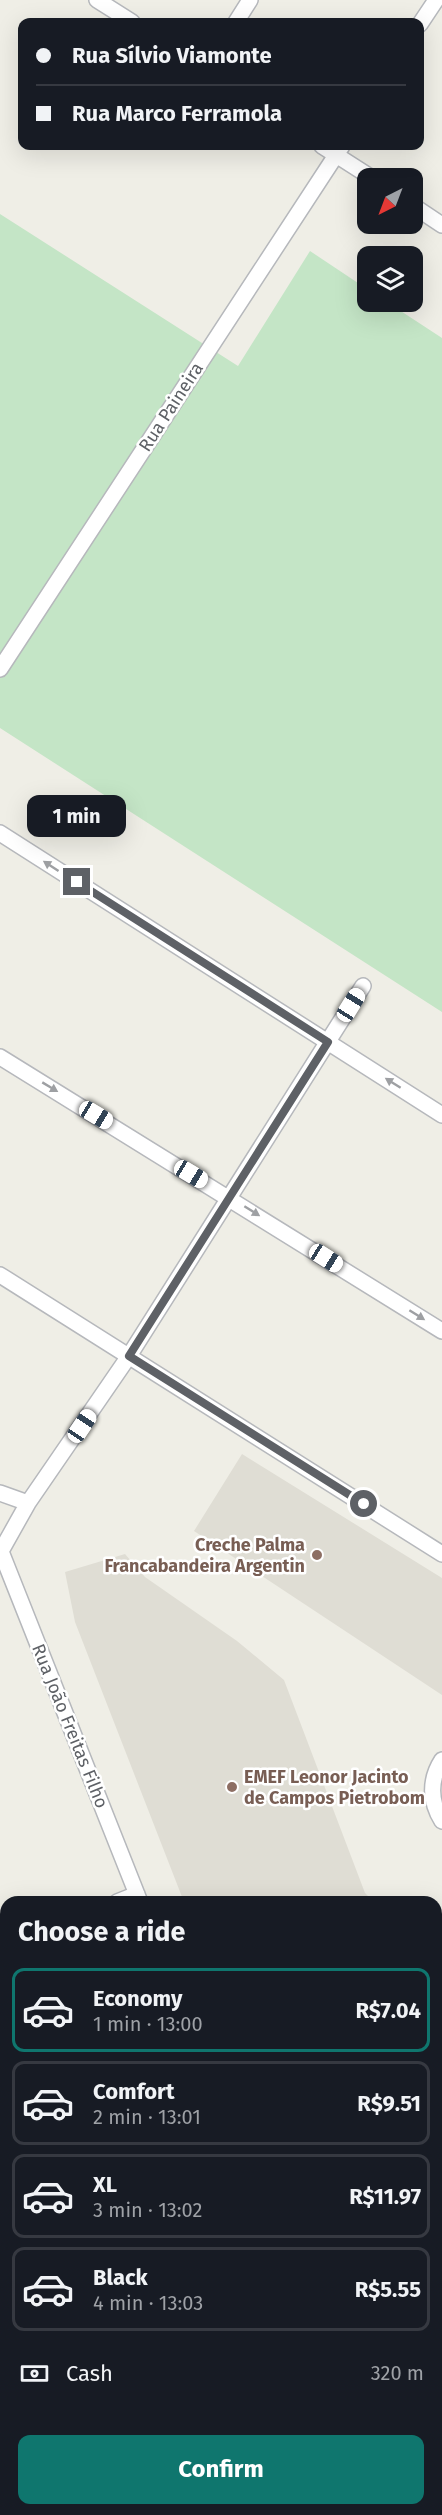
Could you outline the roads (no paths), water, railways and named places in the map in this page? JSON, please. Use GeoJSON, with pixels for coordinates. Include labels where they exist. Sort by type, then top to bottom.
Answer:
{"type":"FeatureCollection","features":[{"type":"Feature","properties":{"kind":"street"},"geometry":{"type":"LineString","coordinates":[[97,0],[126,18]]}},
{"type":"Feature","properties":{"kind":"street"},"geometry":{"type":"LineString","coordinates":[[239,18],[250,0]]}},
{"type":"Feature","properties":{"kind":"street"},"geometry":{"type":"LineString","coordinates":[[424,18],[436,0]]}},
{"type":"Feature","properties":{"kind":"street"},"geometry":{"type":"LineString","coordinates":[[339,150],[360,168]]}},
{"type":"Feature","properties":{"kind":"street","name":"Rua Paineira"},"geometry":{"type":"LineString","coordinates":[[0,669],[339,150]]}},
{"type":"Feature","properties":{"kind":"street"},"geometry":{"type":"LineString","coordinates":[[423,212],[442,225]]}},
{"type":"Feature","properties":{"kind":"street"},"geometry":{"type":"LineString","coordinates":[[0,833],[442,1115]]}},
{"type":"Feature","properties":{"kind":"street"},"geometry":{"type":"LineString","coordinates":[[1,1550],[28,1503],[129,1356],[363,986]]}},
{"type":"Feature","properties":{"kind":"street"},"geometry":{"type":"LineString","coordinates":[[0,1057],[442,1330]]}},
{"type":"Feature","properties":{"kind":"street"},"geometry":{"type":"LineString","coordinates":[[0,1275],[442,1554]]}},
{"type":"Feature","properties":{"kind":"street"},"geometry":{"type":"LineString","coordinates":[[0,1492],[28,1503]]}},
{"type":"Feature","properties":{"kind":"street","name":"Rua João Freitas Filho"},"geometry":{"type":"LineString","coordinates":[[1,1550],[138,1896]]}},
{"type":"Feature","properties":{"kind":"street"},"geometry":{"type":"LineString","coordinates":[[442,1760],[432,1788],[433,1803],[442,1821]]}},
{"type":"Feature","properties":{"kind":"place","name":"Creche Palma Francabandeira Argentin"},"geometry":{"type":"Point","coordinates":[317,1555]}},
{"type":"Feature","properties":{"kind":"place","name":"EMEF Leonor Jacinto de Campos Pietrobom"},"geometry":{"type":"Point","coordinates":[232,1787]}}]}
